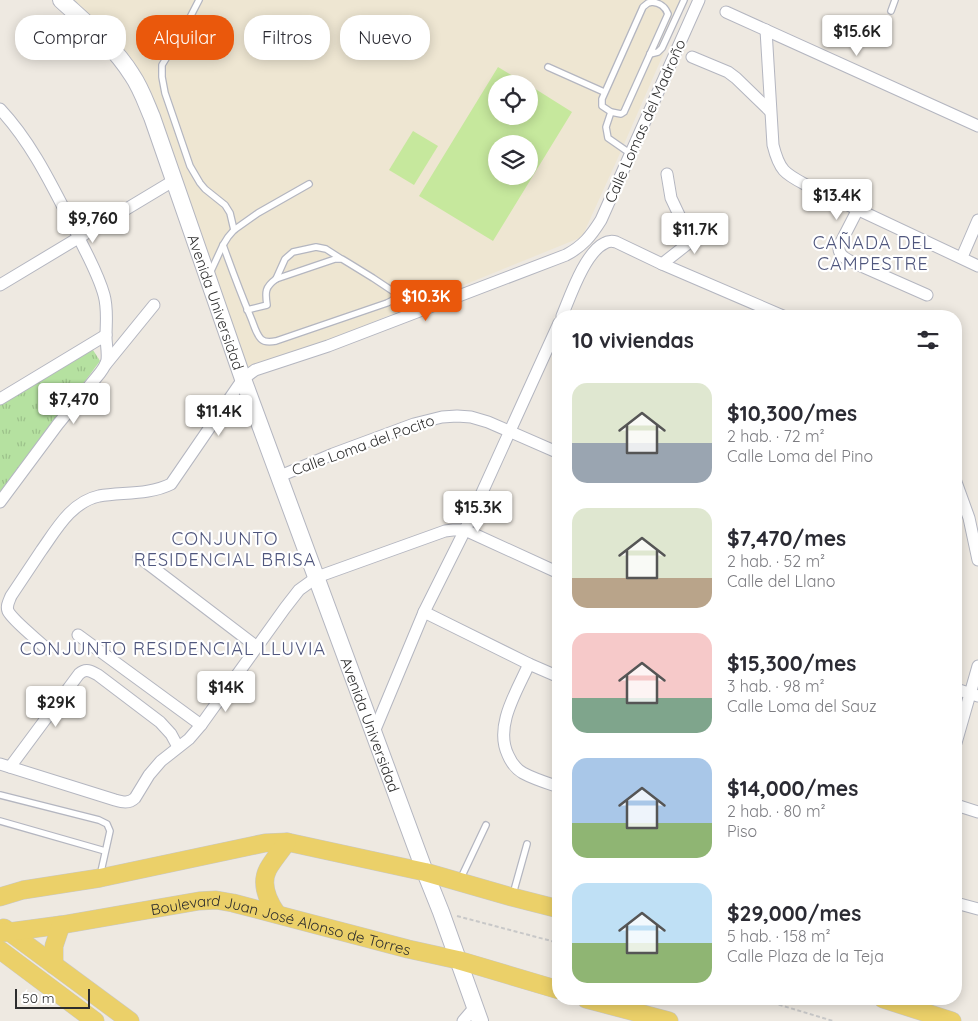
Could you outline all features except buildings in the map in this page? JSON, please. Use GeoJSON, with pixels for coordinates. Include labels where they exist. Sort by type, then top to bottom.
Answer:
{"type":"FeatureCollection","features":[{"type":"Feature","properties":{"kind":"main road"},"geometry":{"type":"LineString","coordinates":[[276,914],[266,894],[265,877],[268,869],[287,842]]}},
{"type":"Feature","properties":{"kind":"main road"},"geometry":{"type":"LineString","coordinates":[[0,897],[23,890],[100,878],[265,843],[287,842],[425,872],[552,906]]}},
{"type":"Feature","properties":{"kind":"main road"},"geometry":{"type":"LineString","coordinates":[[0,887],[23,890]]}},
{"type":"Feature","properties":{"kind":"main road","name":"Boulevard Juan José Alonso de Torres"},"geometry":{"type":"LineString","coordinates":[[3,930],[61,925],[199,901],[216,900],[458,960],[552,988]]}},
{"type":"Feature","properties":{"kind":"main road"},"geometry":{"type":"LineString","coordinates":[[54,965],[54,946],[61,925]]}},
{"type":"Feature","properties":{"kind":"main road"},"geometry":{"type":"LineString","coordinates":[[3,930],[130,1021]]}},
{"type":"Feature","properties":{"kind":"main road"},"geometry":{"type":"LineString","coordinates":[[0,950],[95,1021]]}},
{"type":"Feature","properties":{"kind":"main road"},"geometry":{"type":"LineString","coordinates":[[609,1005],[669,1021]]}},
{"type":"Feature","properties":{"kind":"main road"},"geometry":{"type":"LineString","coordinates":[[902,1005],[952,1021]]}},
{"type":"Feature","properties":{"kind":"street","name":"Avenida Universidad"},"geometry":{"type":"LineString","coordinates":[[61,0],[121,59],[133,75],[152,117],[243,378],[477,1014]]}},
{"type":"Feature","properties":{"kind":"street","name":"Calle Lomas del Madroño"},"geometry":{"type":"LineString","coordinates":[[243,378],[254,370],[328,346],[566,255],[577,249],[593,233],[601,220],[699,0]]}},
{"type":"Feature","properties":{"kind":"street"},"geometry":{"type":"LineString","coordinates":[[726,12],[978,126]]}},
{"type":"Feature","properties":{"kind":"street"},"geometry":{"type":"LineString","coordinates":[[766,30],[773,145],[782,170],[790,176],[978,266]]}},
{"type":"Feature","properties":{"kind":"street"},"geometry":{"type":"LineString","coordinates":[[692,57],[728,72],[770,111]]}},
{"type":"Feature","properties":{"kind":"street"},"geometry":{"type":"LineString","coordinates":[[0,109],[28,144],[52,185],[98,277],[108,311],[106,335],[107,360],[105,365]]}},
{"type":"Feature","properties":{"kind":"street"},"geometry":{"type":"LineString","coordinates":[[662,264],[690,242],[692,237],[671,198],[667,174]]}},
{"type":"Feature","properties":{"kind":"street"},"geometry":{"type":"LineString","coordinates":[[0,285],[173,181]]}},
{"type":"Feature","properties":{"kind":"street"},"geometry":{"type":"LineString","coordinates":[[858,209],[839,246],[840,254],[850,261],[927,295]]}},
{"type":"Feature","properties":{"kind":"street"},"geometry":{"type":"LineString","coordinates":[[962,257],[978,220]]}},
{"type":"Feature","properties":{"kind":"street"},"geometry":{"type":"LineString","coordinates":[[565,310],[584,266],[592,254],[605,242],[611,241],[769,310]]}},
{"type":"Feature","properties":{"kind":"street"},"geometry":{"type":"LineString","coordinates":[[0,502],[58,424],[154,305]]}},
{"type":"Feature","properties":{"kind":"street"},"geometry":{"type":"LineString","coordinates":[[0,399],[106,335]]}},
{"type":"Feature","properties":{"kind":"street"},"geometry":{"type":"LineString","coordinates":[[374,732],[424,612],[465,530],[552,344]]}},
{"type":"Feature","properties":{"kind":"street"},"geometry":{"type":"LineString","coordinates":[[47,649],[8,612],[7,605],[11,596],[60,524],[81,504],[97,496],[157,489],[171,484],[243,378]]}},
{"type":"Feature","properties":{"kind":"street","name":"Calle Loma del Pocito"},"geometry":{"type":"LineString","coordinates":[[280,476],[414,424],[442,417],[471,417],[488,422],[552,450]]}},
{"type":"Feature","properties":{"kind":"street"},"geometry":{"type":"LineString","coordinates":[[962,499],[969,518],[978,560]]}},
{"type":"Feature","properties":{"kind":"street"},"geometry":{"type":"LineString","coordinates":[[178,747],[160,722],[98,675],[92,671],[85,670],[5,766],[114,800],[132,801],[161,761],[189,739],[201,725],[299,590],[317,577],[445,531],[453,530],[465,530],[552,570]]}},
{"type":"Feature","properties":{"kind":"street"},"geometry":{"type":"LineString","coordinates":[[140,557],[257,647]]}},
{"type":"Feature","properties":{"kind":"street"},"geometry":{"type":"LineString","coordinates":[[424,612],[529,664],[552,673]]}},
{"type":"Feature","properties":{"kind":"street"},"geometry":{"type":"LineString","coordinates":[[78,634],[201,725]]}},
{"type":"Feature","properties":{"kind":"street"},"geometry":{"type":"LineString","coordinates":[[529,664],[506,715],[504,730],[505,749],[511,762],[521,772],[552,785]]}},
{"type":"Feature","properties":{"kind":"street"},"geometry":{"type":"LineString","coordinates":[[962,727],[974,695],[978,666]]}},
{"type":"Feature","properties":{"kind":"street"},"geometry":{"type":"LineString","coordinates":[[962,691],[974,695]]}},
{"type":"Feature","properties":{"kind":"street"},"geometry":{"type":"LineString","coordinates":[[962,807],[978,812]]}},
{"type":"Feature","properties":{"kind":"street"},"geometry":{"type":"LineString","coordinates":[[962,905],[978,909]]}},
{"type":"Feature","properties":{"kind":"street"},"geometry":{"type":"LineString","coordinates":[[463,1021],[477,1014]]}},
{"type":"Feature","properties":{"kind":"lane"},"geometry":{"type":"LineString","coordinates":[[199,0],[162,66],[162,77],[165,93],[190,166],[205,189],[225,205],[230,213],[234,230]]}},
{"type":"Feature","properties":{"kind":"lane"},"geometry":{"type":"LineString","coordinates":[[650,54],[658,52],[662,48],[684,0]]}},
{"type":"Feature","properties":{"kind":"lane"},"geometry":{"type":"LineString","coordinates":[[891,12],[895,0]]}},
{"type":"Feature","properties":{"kind":"lane"},"geometry":{"type":"LineString","coordinates":[[652,2],[659,3],[666,8],[668,14],[650,54],[624,112],[620,114],[611,112],[602,106],[604,92],[644,6],[652,2]]}},
{"type":"Feature","properties":{"kind":"lane"},"geometry":{"type":"LineString","coordinates":[[548,67],[604,92]]}},
{"type":"Feature","properties":{"kind":"lane"},"geometry":{"type":"LineString","coordinates":[[611,112],[606,127],[608,138],[631,154]]}},
{"type":"Feature","properties":{"kind":"lane"},"geometry":{"type":"LineString","coordinates":[[208,278],[223,245],[234,230],[258,213],[309,184]]}},
{"type":"Feature","properties":{"kind":"lane"},"geometry":{"type":"LineString","coordinates":[[223,245],[247,310],[261,339],[269,342],[387,304],[395,296],[394,292],[373,278],[326,249],[316,247],[293,252],[285,259],[276,279]]}},
{"type":"Feature","properties":{"kind":"lane"},"geometry":{"type":"LineString","coordinates":[[247,310],[267,305],[265,292],[276,279],[335,259],[342,259]]}},
{"type":"Feature","properties":{"kind":"lane"},"geometry":{"type":"LineString","coordinates":[[0,795],[104,822],[110,831],[100,878]]}},
{"type":"Feature","properties":{"kind":"lane"},"geometry":{"type":"LineString","coordinates":[[0,820],[105,851]]}},
{"type":"Feature","properties":{"kind":"lane"},"geometry":{"type":"LineString","coordinates":[[460,882],[486,825]]}},
{"type":"Feature","properties":{"kind":"lane"},"geometry":{"type":"LineString","coordinates":[[512,897],[527,844]]}},
{"type":"Feature","properties":{"kind":"path"},"geometry":{"type":"LineString","coordinates":[[440,912],[552,941]]}},
{"type":"Feature","properties":{"kind":"path"},"geometry":{"type":"LineString","coordinates":[[780,1005],[833,1021]]}},
{"type":"Feature","properties":{"kind":"shaded area"},"geometry":{"type":"Polygon","coordinates":[[[66,0],[687,0],[582,237],[245,374],[151,104],[115,60],[126,60],[126,15],[78,15],[66,0]]]}},
{"type":"Feature","properties":{"kind":"green space"},"geometry":{"type":"Polygon","coordinates":[[[498,67],[511,75],[493,75],[498,67]]]}},
{"type":"Feature","properties":{"kind":"green space"},"geometry":{"type":"Polygon","coordinates":[[[488,83],[488,125],[538,125],[538,91],[572,112],[538,168],[538,135],[488,135],[488,185],[527,185],[493,241],[419,196],[488,83]]]}},
{"type":"Feature","properties":{"kind":"green space"},"geometry":{"type":"Polygon","coordinates":[[[413,131],[438,146],[414,185],[389,170],[413,131]]]}},
{"type":"Feature","properties":{"kind":"green space"},"geometry":{"type":"Polygon","coordinates":[[[93,350],[100,361],[0,495],[0,404],[88,351],[93,350]]]}},
{"type":"Feature","properties":{"kind":"district","name":"CAÑADA DEL CAMPESTRE"},"geometry":{"type":"Point","coordinates":[873,252]}},
{"type":"Feature","properties":{"kind":"district","name":"CONJUNTO RESIDENCIAL BRISA"},"geometry":{"type":"Point","coordinates":[225,548]}},
{"type":"Feature","properties":{"kind":"district","name":"CONJUNTO RESIDENCIAL LLUVIA"},"geometry":{"type":"Point","coordinates":[173,648]}}]}
